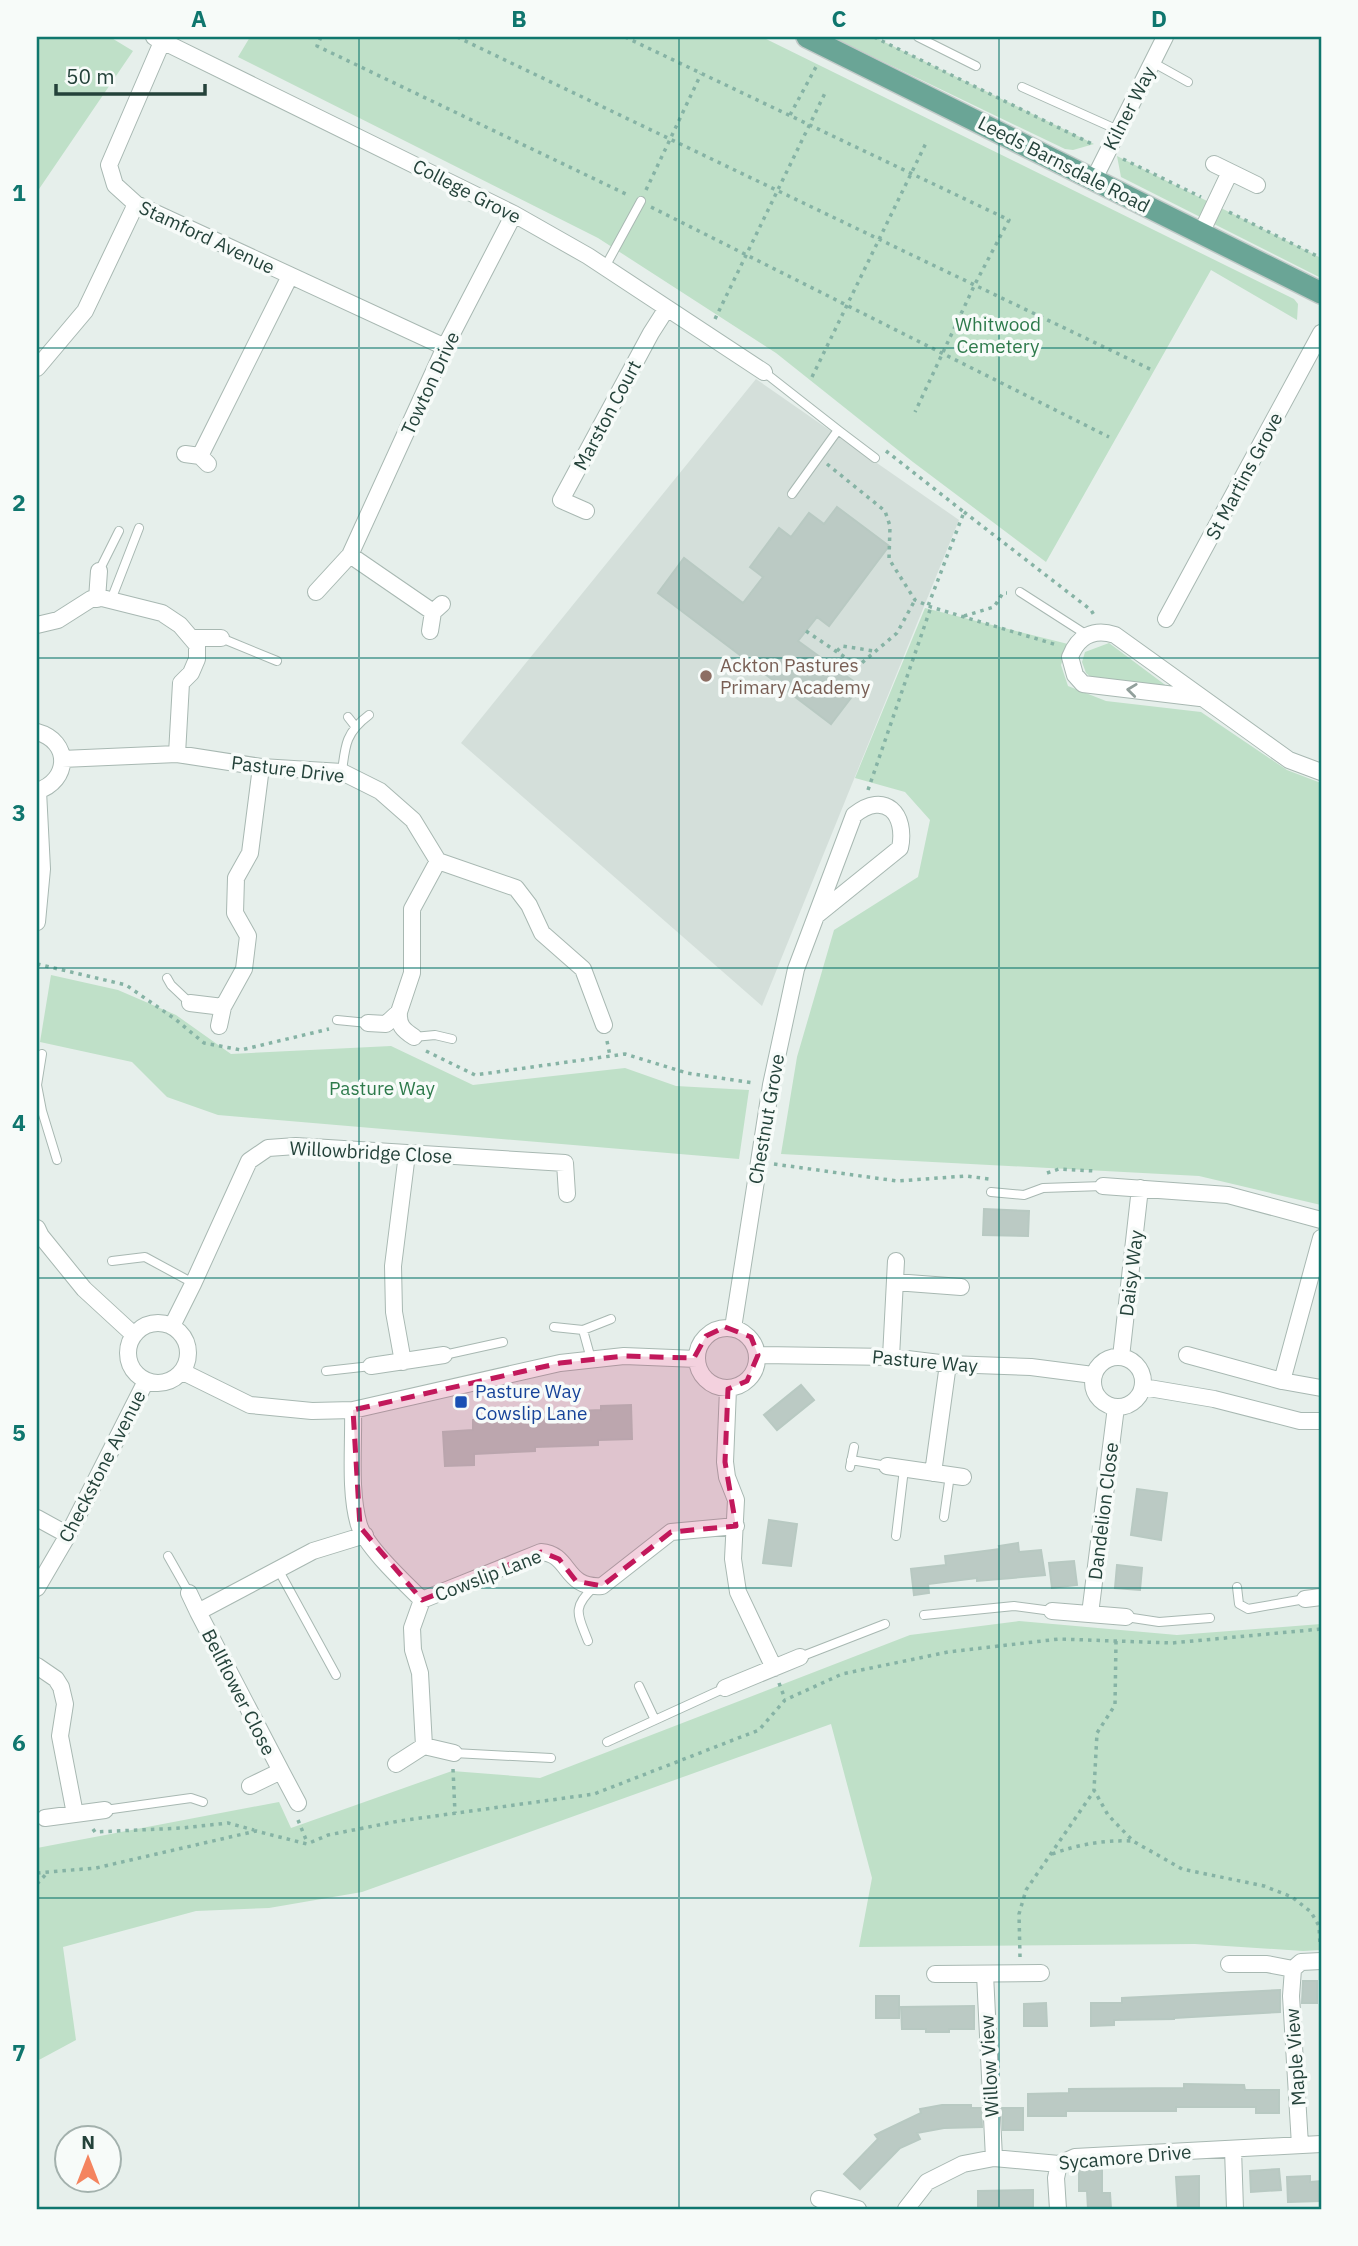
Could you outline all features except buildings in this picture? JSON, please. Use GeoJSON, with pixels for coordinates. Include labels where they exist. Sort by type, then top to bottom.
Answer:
{"type":"FeatureCollection","features":[{"type":"Feature","properties":{"kind":"main road","name":"Leeds Barnsdale Road"},"geometry":{"type":"LineString","coordinates":[[807,37],[1321,293]]}},
{"type":"Feature","properties":{"kind":"street","name":"Kilner Way"},"geometry":{"type":"LineString","coordinates":[[1094,179],[1165,37]]}},
{"type":"Feature","properties":{"kind":"street","name":"Stamford Avenue"},"geometry":{"type":"LineString","coordinates":[[158,39],[108,165],[115,185],[136,204],[445,347]]}},
{"type":"Feature","properties":{"kind":"street","name":"College Grove"},"geometry":{"type":"LineString","coordinates":[[158,39],[514,214],[605,267],[764,372]]}},
{"type":"Feature","properties":{"kind":"street"},"geometry":{"type":"LineString","coordinates":[[1214,164],[1257,185]]}},
{"type":"Feature","properties":{"kind":"street"},"geometry":{"type":"LineString","coordinates":[[1201,233],[1230,172]]}},
{"type":"Feature","properties":{"kind":"street"},"geometry":{"type":"LineString","coordinates":[[37,368],[85,311],[136,204]]}},
{"type":"Feature","properties":{"kind":"street","name":"Towton Drive"},"geometry":{"type":"LineString","coordinates":[[316,592],[351,555],[445,347],[514,214]]}},
{"type":"Feature","properties":{"kind":"street"},"geometry":{"type":"LineString","coordinates":[[198,458],[290,276]]}},
{"type":"Feature","properties":{"kind":"street","name":"Marston Court"},"geometry":{"type":"LineString","coordinates":[[586,510],[561,500],[667,308]]}},
{"type":"Feature","properties":{"kind":"street","name":"St Martins Grove"},"geometry":{"type":"LineString","coordinates":[[1166,619],[1321,333]]}},
{"type":"Feature","properties":{"kind":"street"},"geometry":{"type":"LineString","coordinates":[[351,555],[437,608],[430,631]]}},
{"type":"Feature","properties":{"kind":"street"},"geometry":{"type":"LineString","coordinates":[[99,571],[104,599]]}},
{"type":"Feature","properties":{"kind":"street"},"geometry":{"type":"LineString","coordinates":[[37,625],[58,620],[90,599],[104,599],[162,613],[180,625],[197,646],[197,659],[191,673],[181,683],[177,754]]}},
{"type":"Feature","properties":{"kind":"street"},"geometry":{"type":"LineString","coordinates":[[1200,698],[1083,684],[1075,675],[1070,657],[1087,635],[1104,631],[1115,635],[1289,760],[1321,772]]}},
{"type":"Feature","properties":{"kind":"street"},"geometry":{"type":"LineString","coordinates":[[191,638],[221,638]]}},
{"type":"Feature","properties":{"kind":"street"},"geometry":{"type":"LineString","coordinates":[[37,732],[51,739],[59,748],[62,759],[57,779],[37,791],[42,869],[37,922]]}},
{"type":"Feature","properties":{"kind":"street","name":"Pasture Drive"},"geometry":{"type":"LineString","coordinates":[[62,759],[177,754],[261,767],[342,772],[380,791],[413,820],[438,862]]}},
{"type":"Feature","properties":{"kind":"street"},"geometry":{"type":"LineString","coordinates":[[219,1026],[223,1007],[244,969],[248,936],[235,914],[236,878],[250,853],[261,767]]}},
{"type":"Feature","properties":{"kind":"street","name":"Chestnut Grove"},"geometry":{"type":"LineString","coordinates":[[733,1328],[771,1085],[796,969],[854,815],[861,809],[882,804],[896,812],[902,836],[900,848],[817,915]]}},
{"type":"Feature","properties":{"kind":"street"},"geometry":{"type":"LineString","coordinates":[[414,1037],[399,1024],[398,1012],[412,973],[412,909],[438,862],[516,888],[529,905],[542,933],[583,969],[604,1026]]}},
{"type":"Feature","properties":{"kind":"street"},"geometry":{"type":"LineString","coordinates":[[190,1003],[223,1007]]}},
{"type":"Feature","properties":{"kind":"street"},"geometry":{"type":"LineString","coordinates":[[368,1023],[386,1024],[398,1012]]}},
{"type":"Feature","properties":{"kind":"street","name":"Willowbridge Close"},"geometry":{"type":"LineString","coordinates":[[172,1326],[194,1284],[249,1161],[268,1148],[296,1146],[565,1163],[567,1194]]}},
{"type":"Feature","properties":{"kind":"street"},"geometry":{"type":"LineString","coordinates":[[403,1362],[394,1312],[393,1266],[407,1154]]}},
{"type":"Feature","properties":{"kind":"street"},"geometry":{"type":"LineString","coordinates":[[1103,1186],[1176,1189],[1228,1195],[1321,1220]]}},
{"type":"Feature","properties":{"kind":"street","name":"Daisy Way"},"geometry":{"type":"LineString","coordinates":[[1121,1357],[1140,1188]]}},
{"type":"Feature","properties":{"kind":"street"},"geometry":{"type":"LineString","coordinates":[[37,1228],[42,1248],[134,1335]]}},
{"type":"Feature","properties":{"kind":"street"},"geometry":{"type":"LineString","coordinates":[[1282,1381],[1321,1238]]}},
{"type":"Feature","properties":{"kind":"street"},"geometry":{"type":"LineString","coordinates":[[891,1357],[896,1262]]}},
{"type":"Feature","properties":{"kind":"street"},"geometry":{"type":"LineString","coordinates":[[895,1282],[961,1287]]}},
{"type":"Feature","properties":{"kind":"street"},"geometry":{"type":"LineString","coordinates":[[155,1323],[172,1326],[185,1338],[188,1346],[189,1356],[183,1373],[166,1383],[146,1381],[132,1370],[129,1361],[130,1343],[134,1335],[140,1329],[155,1323]]}},
{"type":"Feature","properties":{"kind":"street"},"geometry":{"type":"LineString","coordinates":[[733,1328],[751,1337],[758,1355],[754,1373],[747,1381],[728,1389],[710,1384],[703,1376],[696,1359],[706,1336],[715,1330],[733,1328]]}},
{"type":"Feature","properties":{"kind":"street"},"geometry":{"type":"LineString","coordinates":[[371,1366],[444,1355]]}},
{"type":"Feature","properties":{"kind":"street","name":"Pasture Way"},"geometry":{"type":"LineString","coordinates":[[758,1355],[891,1357],[948,1364],[1031,1367],[1093,1375]]}},
{"type":"Feature","properties":{"kind":"street"},"geometry":{"type":"LineString","coordinates":[[1187,1355],[1282,1381],[1321,1388]]}},
{"type":"Feature","properties":{"kind":"street"},"geometry":{"type":"LineString","coordinates":[[183,1373],[250,1405],[312,1411],[354,1410],[560,1363],[624,1356],[696,1359]]}},
{"type":"Feature","properties":{"kind":"street"},"geometry":{"type":"LineString","coordinates":[[1128,1358],[1140,1370],[1143,1387],[1137,1399],[1130,1404],[1116,1407],[1101,1401],[1096,1395],[1093,1375],[1106,1359],[1128,1358]]}},
{"type":"Feature","properties":{"kind":"street"},"geometry":{"type":"LineString","coordinates":[[887,1466],[948,1475],[948,1364]]}},
{"type":"Feature","properties":{"kind":"street","name":"Checkstone Avenue"},"geometry":{"type":"LineString","coordinates":[[37,1588],[68,1535],[146,1381]]}},
{"type":"Feature","properties":{"kind":"street"},"geometry":{"type":"LineString","coordinates":[[1143,1387],[1214,1399],[1300,1420],[1321,1421]]}},
{"type":"Feature","properties":{"kind":"street"},"geometry":{"type":"LineString","coordinates":[[728,1389],[725,1462],[727,1478],[736,1500],[733,1559],[738,1592],[774,1668]]}},
{"type":"Feature","properties":{"kind":"street","name":"Dandelion Close"},"geometry":{"type":"LineString","coordinates":[[1090,1614],[1116,1407]]}},
{"type":"Feature","properties":{"kind":"street","name":"Cowslip Lane"},"geometry":{"type":"LineString","coordinates":[[354,1410],[355,1500],[360,1527],[393,1570],[422,1600],[541,1552],[550,1552],[576,1581],[594,1587]]}},
{"type":"Feature","properties":{"kind":"street"},"geometry":{"type":"LineString","coordinates":[[37,1518],[68,1535]]}},
{"type":"Feature","properties":{"kind":"street"},"geometry":{"type":"LineString","coordinates":[[594,1587],[602,1586],[671,1532],[736,1526]]}},
{"type":"Feature","properties":{"kind":"street","name":"Bellflower Close"},"geometry":{"type":"LineString","coordinates":[[198,1612],[313,1551],[365,1535]]}},
{"type":"Feature","properties":{"kind":"street","name":"Bellflower Close"},"geometry":{"type":"LineString","coordinates":[[189,1593],[298,1803]]}},
{"type":"Feature","properties":{"kind":"street"},"geometry":{"type":"LineString","coordinates":[[422,1600],[412,1628],[413,1650],[420,1673],[424,1746]]}},
{"type":"Feature","properties":{"kind":"street"},"geometry":{"type":"LineString","coordinates":[[1052,1611],[1126,1617]]}},
{"type":"Feature","properties":{"kind":"street"},"geometry":{"type":"LineString","coordinates":[[726,1688],[800,1657]]}},
{"type":"Feature","properties":{"kind":"street"},"geometry":{"type":"LineString","coordinates":[[37,1666],[56,1679],[61,1687],[65,1704],[60,1736],[78,1813]]}},
{"type":"Feature","properties":{"kind":"street"},"geometry":{"type":"LineString","coordinates":[[396,1764],[424,1746],[454,1753]]}},
{"type":"Feature","properties":{"kind":"street","name":"Bellflower Close"},"geometry":{"type":"LineString","coordinates":[[250,1786],[281,1772]]}},
{"type":"Feature","properties":{"kind":"street"},"geometry":{"type":"LineString","coordinates":[[41,1819],[105,1810]]}},
{"type":"Feature","properties":{"kind":"street"},"geometry":{"type":"LineString","coordinates":[[1229,1964],[1267,1964],[1293,1969],[1301,1962],[1321,1961]]}},
{"type":"Feature","properties":{"kind":"street","name":"Maple View"},"geometry":{"type":"LineString","coordinates":[[1293,1969],[1291,1996],[1300,2146]]}},
{"type":"Feature","properties":{"kind":"street"},"geometry":{"type":"LineString","coordinates":[[935,1974],[1041,1973]]}},
{"type":"Feature","properties":{"kind":"street","name":"Willow View"},"geometry":{"type":"LineString","coordinates":[[985,1974],[994,2158]]}},
{"type":"Feature","properties":{"kind":"street","name":"Sycamore Drive"},"geometry":{"type":"LineString","coordinates":[[906,2209],[927,2182],[963,2164],[994,2158],[1059,2164],[1075,2157],[1321,2144]]}},
{"type":"Feature","properties":{"kind":"street"},"geometry":{"type":"LineString","coordinates":[[1233,2149],[1235,2209]]}},
{"type":"Feature","properties":{"kind":"street"},"geometry":{"type":"LineString","coordinates":[[1058,2209],[1056,2178],[1059,2164]]}},
{"type":"Feature","properties":{"kind":"street"},"geometry":{"type":"LineString","coordinates":[[819,2199],[858,2209]]}},
{"type":"Feature","properties":{"kind":"lane"},"geometry":{"type":"LineString","coordinates":[[918,37],[976,66]]}},
{"type":"Feature","properties":{"kind":"lane"},"geometry":{"type":"LineString","coordinates":[[1152,62],[1188,82]]}},
{"type":"Feature","properties":{"kind":"lane"},"geometry":{"type":"LineString","coordinates":[[1022,87],[1118,130]]}},
{"type":"Feature","properties":{"kind":"lane"},"geometry":{"type":"LineString","coordinates":[[605,267],[640,201]]}},
{"type":"Feature","properties":{"kind":"lane"},"geometry":{"type":"LineString","coordinates":[[764,372],[875,458]]}},
{"type":"Feature","properties":{"kind":"lane"},"geometry":{"type":"LineString","coordinates":[[792,494],[838,429]]}},
{"type":"Feature","properties":{"kind":"lane"},"geometry":{"type":"LineString","coordinates":[[104,599],[139,528]]}},
{"type":"Feature","properties":{"kind":"lane"},"geometry":{"type":"LineString","coordinates":[[99,571],[119,531]]}},
{"type":"Feature","properties":{"kind":"lane"},"geometry":{"type":"LineString","coordinates":[[1020,593],[1087,635]]}},
{"type":"Feature","properties":{"kind":"lane"},"geometry":{"type":"LineString","coordinates":[[221,638],[277,661]]}},
{"type":"Feature","properties":{"kind":"lane"},"geometry":{"type":"LineString","coordinates":[[342,772],[347,743],[355,726],[369,715]]}},
{"type":"Feature","properties":{"kind":"lane"},"geometry":{"type":"LineString","coordinates":[[348,717],[355,726]]}},
{"type":"Feature","properties":{"kind":"lane"},"geometry":{"type":"LineString","coordinates":[[167,978],[190,1003]]}},
{"type":"Feature","properties":{"kind":"lane"},"geometry":{"type":"LineString","coordinates":[[337,1020],[368,1023]]}},
{"type":"Feature","properties":{"kind":"lane"},"geometry":{"type":"LineString","coordinates":[[414,1037],[435,1035],[452,1039]]}},
{"type":"Feature","properties":{"kind":"lane"},"geometry":{"type":"LineString","coordinates":[[42,1054],[37,1085],[57,1160]]}},
{"type":"Feature","properties":{"kind":"lane"},"geometry":{"type":"LineString","coordinates":[[991,1192],[1024,1195],[1044,1188],[1103,1186]]}},
{"type":"Feature","properties":{"kind":"lane"},"geometry":{"type":"LineString","coordinates":[[112,1261],[145,1257],[194,1284]]}},
{"type":"Feature","properties":{"kind":"lane"},"geometry":{"type":"LineString","coordinates":[[554,1327],[583,1330],[611,1320]]}},
{"type":"Feature","properties":{"kind":"lane"},"geometry":{"type":"LineString","coordinates":[[583,1330],[591,1359]]}},
{"type":"Feature","properties":{"kind":"lane"},"geometry":{"type":"LineString","coordinates":[[444,1355],[503,1342]]}},
{"type":"Feature","properties":{"kind":"lane"},"geometry":{"type":"LineString","coordinates":[[326,1371],[371,1366]]}},
{"type":"Feature","properties":{"kind":"lane"},"geometry":{"type":"LineString","coordinates":[[854,1447],[851,1464],[887,1466]]}},
{"type":"Feature","properties":{"kind":"lane"},"geometry":{"type":"LineString","coordinates":[[896,1536],[904,1469]]}},
{"type":"Feature","properties":{"kind":"lane"},"geometry":{"type":"LineString","coordinates":[[944,1517],[948,1475]]}},
{"type":"Feature","properties":{"kind":"lane"},"geometry":{"type":"LineString","coordinates":[[169,1556],[189,1593]]}},
{"type":"Feature","properties":{"kind":"lane"},"geometry":{"type":"LineString","coordinates":[[279,1571],[336,1675]]}},
{"type":"Feature","properties":{"kind":"lane"},"geometry":{"type":"LineString","coordinates":[[588,1641],[578,1616],[578,1606],[594,1587]]}},
{"type":"Feature","properties":{"kind":"lane"},"geometry":{"type":"LineString","coordinates":[[1237,1587],[1239,1604],[1248,1608],[1313,1598]]}},
{"type":"Feature","properties":{"kind":"lane"},"geometry":{"type":"LineString","coordinates":[[924,1615],[1014,1606],[1052,1611]]}},
{"type":"Feature","properties":{"kind":"lane"},"geometry":{"type":"LineString","coordinates":[[1126,1617],[1159,1622],[1210,1618]]}},
{"type":"Feature","properties":{"kind":"lane"},"geometry":{"type":"LineString","coordinates":[[800,1657],[885,1624]]}},
{"type":"Feature","properties":{"kind":"lane"},"geometry":{"type":"LineString","coordinates":[[639,1686],[655,1720]]}},
{"type":"Feature","properties":{"kind":"lane"},"geometry":{"type":"LineString","coordinates":[[607,1742],[726,1688]]}},
{"type":"Feature","properties":{"kind":"lane"},"geometry":{"type":"LineString","coordinates":[[454,1753],[551,1758]]}},
{"type":"Feature","properties":{"kind":"lane"},"geometry":{"type":"LineString","coordinates":[[105,1810],[191,1798],[203,1802]]}},
{"type":"Feature","properties":{"kind":"path"},"geometry":{"type":"LineString","coordinates":[[317,46],[321,37]]}},
{"type":"Feature","properties":{"kind":"path"},"geometry":{"type":"LineString","coordinates":[[457,37],[1154,371]]}},
{"type":"Feature","properties":{"kind":"path"},"geometry":{"type":"LineString","coordinates":[[625,37],[1009,220],[975,284],[915,412]]}},
{"type":"Feature","properties":{"kind":"path"},"geometry":{"type":"LineString","coordinates":[[790,116],[827,46]]}},
{"type":"Feature","properties":{"kind":"path"},"geometry":{"type":"LineString","coordinates":[[640,201],[701,73]]}},
{"type":"Feature","properties":{"kind":"path"},"geometry":{"type":"LineString","coordinates":[[712,324],[827,91]]}},
{"type":"Feature","properties":{"kind":"path"},"geometry":{"type":"LineString","coordinates":[[812,376],[926,143]]}},
{"type":"Feature","properties":{"kind":"path"},"geometry":{"type":"LineString","coordinates":[[943,353],[1109,437]]}},
{"type":"Feature","properties":{"kind":"path"},"geometry":{"type":"LineString","coordinates":[[819,458],[885,511],[890,526],[889,559],[915,600],[1073,650]]}},
{"type":"Feature","properties":{"kind":"path"},"geometry":{"type":"LineString","coordinates":[[964,512],[1091,610],[1104,631]]}},
{"type":"Feature","properties":{"kind":"path"},"geometry":{"type":"LineString","coordinates":[[962,616],[994,607],[1003,593],[1020,593]]}},
{"type":"Feature","properties":{"kind":"path"},"geometry":{"type":"LineString","coordinates":[[806,631],[859,666],[897,633],[915,600]]}},
{"type":"Feature","properties":{"kind":"path"},"geometry":{"type":"LineString","coordinates":[[861,809],[931,607]]}},
{"type":"Feature","properties":{"kind":"path"},"geometry":{"type":"LineString","coordinates":[[837,651],[842,646],[874,651]]}},
{"type":"Feature","properties":{"kind":"path"},"geometry":{"type":"LineString","coordinates":[[78,1813],[95,1832],[228,1823],[307,1844],[328,1835],[455,1813],[594,1794],[759,1730],[785,1700],[842,1674],[948,1652],[1059,1639],[1172,1643],[1321,1629]]}},
{"type":"Feature","properties":{"kind":"path"},"geometry":{"type":"LineString","coordinates":[[1020,1973],[1019,1914],[1026,1890],[1094,1790],[1097,1733],[1115,1705],[1116,1641]]}},
{"type":"Feature","properties":{"kind":"path"},"geometry":{"type":"LineString","coordinates":[[454,1753],[455,1813]]}},
{"type":"Feature","properties":{"kind":"path"},"geometry":{"type":"LineString","coordinates":[[1094,1790],[1108,1815],[1133,1841],[1182,1869],[1264,1886],[1292,1897],[1311,1912],[1319,1926],[1321,1961]]}},
{"type":"Feature","properties":{"kind":"path"},"geometry":{"type":"LineString","coordinates":[[298,1803],[294,1808],[307,1844]]}},
{"type":"Feature","properties":{"kind":"path"},"geometry":{"type":"LineString","coordinates":[[37,1873],[96,1868],[256,1831]]}},
{"type":"Feature","properties":{"kind":"path"},"geometry":{"type":"LineString","coordinates":[[1050,1855],[1078,1844],[1107,1840],[1133,1841]]}},
{"type":"Feature","properties":{"kind":"path"},"geometry":{"type":"LineString","coordinates":[[37,1884],[47,1872]]}},
{"type":"Feature","properties":{"kind":"highlighted area"},"geometry":{"type":"Polygon","coordinates":[[[725,1327],[751,1337],[758,1355],[747,1381],[728,1389],[725,1462],[736,1526],[671,1532],[602,1586],[576,1581],[559,1559],[541,1552],[422,1600],[360,1527],[353,1410],[560,1363],[624,1356],[694,1358],[706,1336],[725,1327]]]}},
{"type":"Feature","properties":{"kind":"shaded area","name":"Ackton Pastures Primary Academy"},"geometry":{"type":"Polygon","coordinates":[[[756,379],[959,520],[762,1006],[461,743],[756,379]]]}},
{"type":"Feature","properties":{"kind":"green space"},"geometry":{"type":"Polygon","coordinates":[[[37,37],[110,37],[133,51],[37,192],[37,37]]]}},
{"type":"Feature","properties":{"kind":"green space","name":"Whitwood Cemetery"},"geometry":{"type":"Polygon","coordinates":[[[250,37],[762,37],[1294,299],[1298,304],[1297,320],[1211,270],[1046,562],[913,462],[776,353],[598,238],[238,57],[250,37]]]}},
{"type":"Feature","properties":{"kind":"green space"},"geometry":{"type":"Polygon","coordinates":[[[832,37],[874,37],[1094,144],[1073,150],[1065,149],[832,37]]]}},
{"type":"Feature","properties":{"kind":"green space"},"geometry":{"type":"Polygon","coordinates":[[[1117,156],[1321,258],[1321,278],[1121,177],[1117,156]]]}},
{"type":"Feature","properties":{"kind":"green space"},"geometry":{"type":"Polygon","coordinates":[[[925,608],[1068,644],[1061,665],[1068,686],[1106,701],[1201,712],[1287,770],[1321,783],[1321,1205],[1199,1176],[781,1154],[797,1057],[834,930],[918,877],[930,820],[905,792],[855,778],[925,608]]]}},
{"type":"Feature","properties":{"kind":"green space"},"geometry":{"type":"Polygon","coordinates":[[[1109,643],[1168,687],[1093,679],[1086,673],[1082,662],[1085,652],[1109,643]]]}},
{"type":"Feature","properties":{"kind":"green space","name":"Pasture Way"},"geometry":{"type":"Polygon","coordinates":[[[51,975],[118,990],[176,1015],[231,1054],[391,1046],[473,1085],[625,1068],[676,1086],[749,1090],[739,1159],[218,1115],[167,1097],[132,1062],[40,1042],[51,975]]]}},
{"type":"Feature","properties":{"kind":"green space"},"geometry":{"type":"Polygon","coordinates":[[[1019,1621],[1177,1635],[1321,1624],[1321,1950],[1195,1944],[859,1947],[872,1878],[831,1724],[362,1892],[269,1908],[196,1911],[63,1947],[76,2040],[37,2061],[37,1848],[279,1802],[291,1828],[452,1771],[540,1778],[910,1635],[1019,1621]]]}},
{"type":"Feature","properties":{"kind":"place","name":"Ackton Pastures Primary Academy"},"geometry":{"type":"Point","coordinates":[706,676]}},
{"type":"Feature","properties":{"kind":"place","name":"Pasture Way Cowslip Lane"},"geometry":{"type":"Point","coordinates":[461,1402]}}]}
